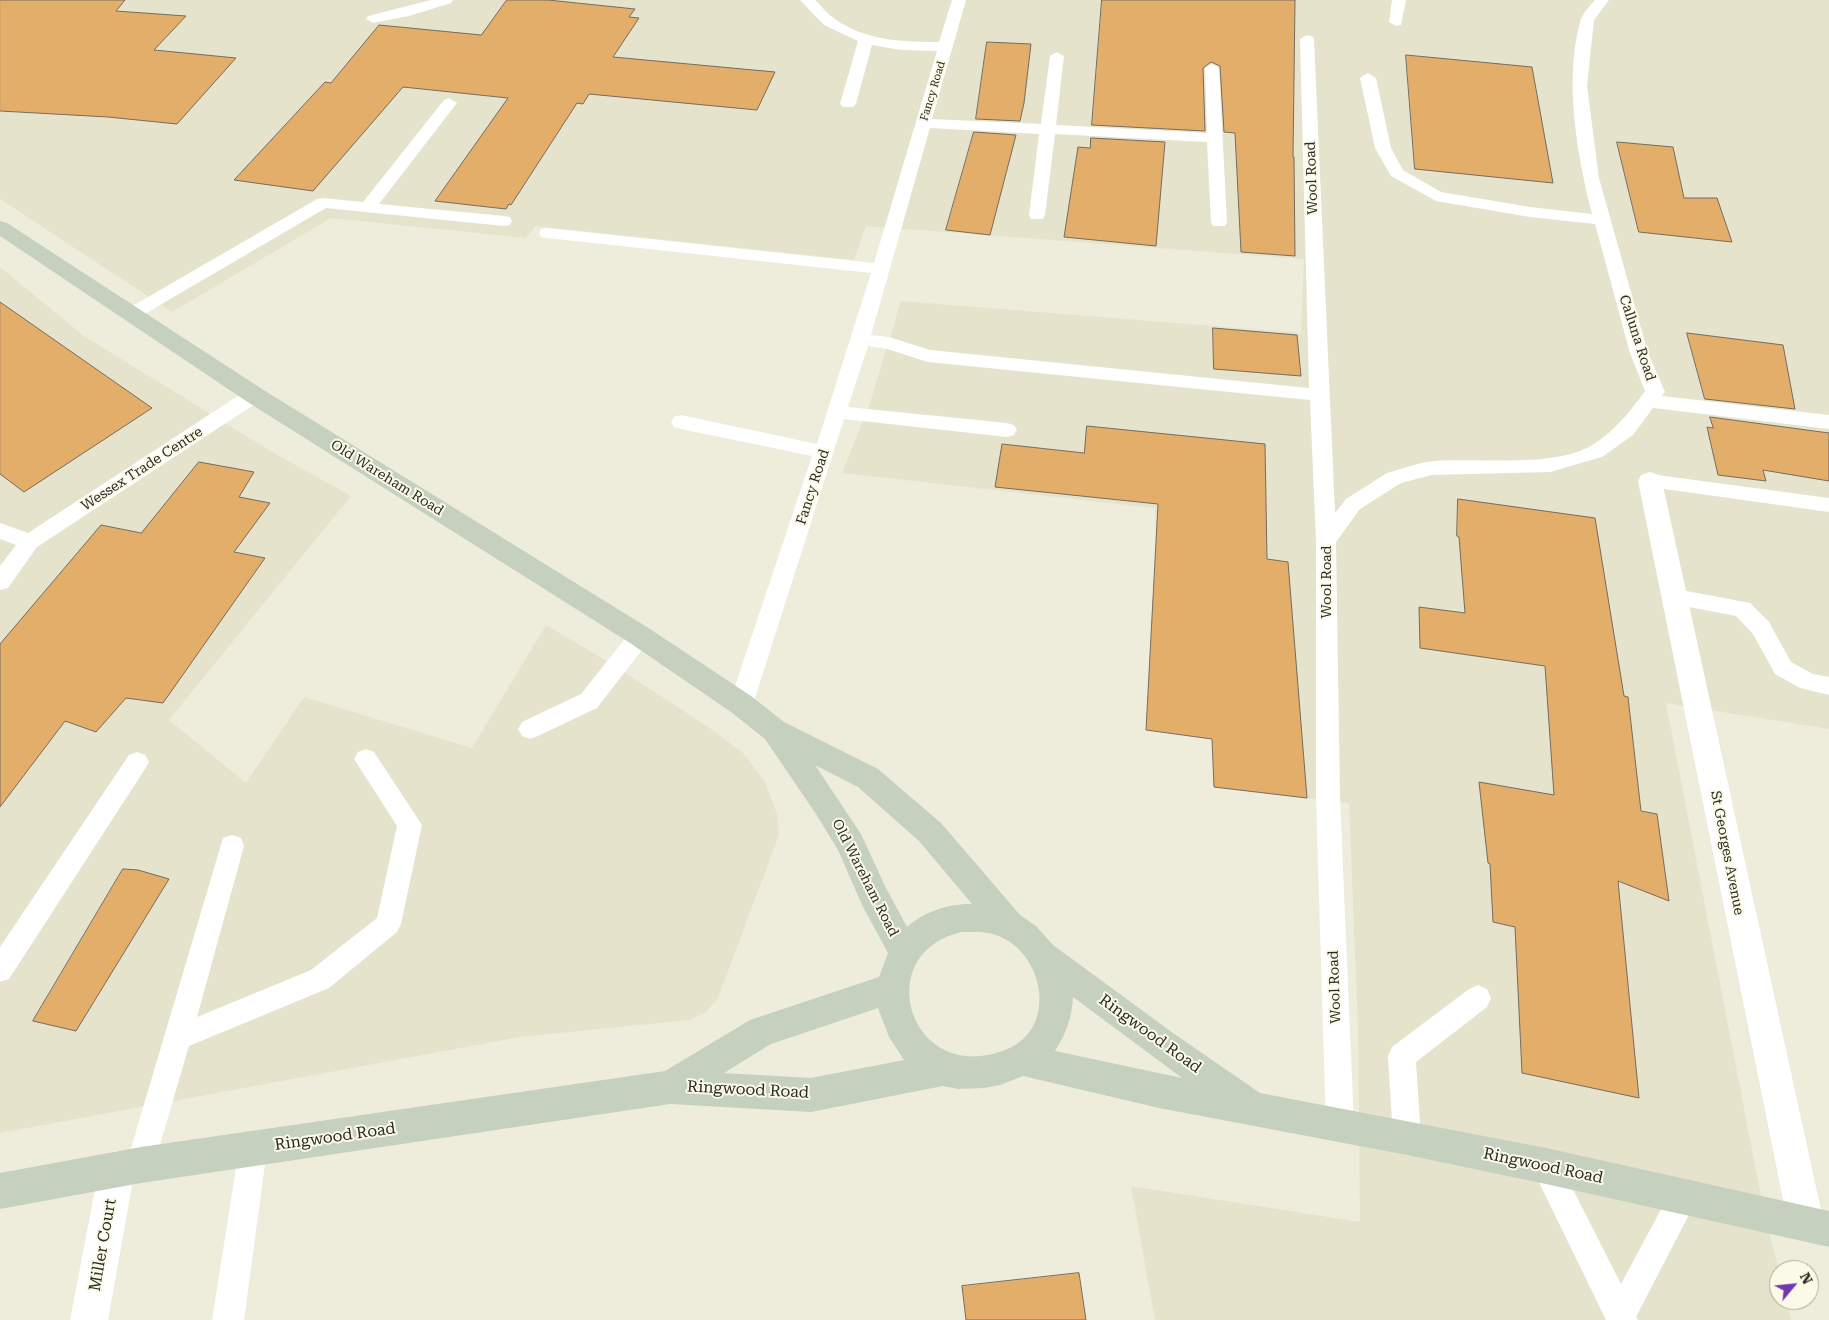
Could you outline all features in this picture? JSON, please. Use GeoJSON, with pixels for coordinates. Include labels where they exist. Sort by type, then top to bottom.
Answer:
{"type":"FeatureCollection","features":[{"type":"Feature","properties":{"kind":"main road","name":"Old Wareham Road"},"geometry":{"type":"LineString","coordinates":[[0,228],[254,395],[640,636],[741,704],[774,730],[868,778],[930,832],[1009,925]]}},
{"type":"Feature","properties":{"kind":"main road","name":"Old Wareham Road"},"geometry":{"type":"LineString","coordinates":[[774,730],[827,805],[850,842],[873,895],[904,952]]}},
{"type":"Feature","properties":{"kind":"main road"},"geometry":{"type":"LineString","coordinates":[[962,918],[986,918],[1009,925],[1029,938],[1046,957],[1054,978],[1058,1000],[1052,1023],[1041,1043],[1023,1060],[999,1070],[972,1072],[944,1069],[921,1054],[904,1034],[894,1011],[891,988],[904,952],[920,935],[933,927],[962,918]]}},
{"type":"Feature","properties":{"kind":"main road","name":"Ringwood Road"},"geometry":{"type":"LineString","coordinates":[[1046,957],[1161,1044],[1256,1109]]}},
{"type":"Feature","properties":{"kind":"main road","name":"Ringwood Road"},"geometry":{"type":"LineString","coordinates":[[670,1087],[762,1031],[891,988]]}},
{"type":"Feature","properties":{"kind":"main road","name":"Ringwood Road"},"geometry":{"type":"LineString","coordinates":[[1023,1060],[1159,1091],[1407,1137],[1546,1166],[1818,1227]]}},
{"type":"Feature","properties":{"kind":"main road","name":"Ringwood Road"},"geometry":{"type":"LineString","coordinates":[[0,1191],[129,1167],[670,1087],[811,1094],[944,1069]]}},
{"type":"Feature","properties":{"kind":"street","name":"St Georges Avenue"},"geometry":{"type":"LineString","coordinates":[[1650,481],[1676,597],[1731,875],[1818,1227]]}},
{"type":"Feature","properties":{"kind":"street","name":"Miller Court"},"geometry":{"type":"LineString","coordinates":[[89,1320],[129,1167]]}},
{"type":"Feature","properties":{"kind":"lane"},"geometry":{"type":"LineString","coordinates":[[373,19],[404,13],[446,0]]}},
{"type":"Feature","properties":{"kind":"lane"},"geometry":{"type":"LineString","coordinates":[[807,0],[828,21],[849,34],[866,40],[883,44],[946,47]]}},
{"type":"Feature","properties":{"kind":"lane","name":"Fancy Road"},"geometry":{"type":"LineString","coordinates":[[741,704],[861,339],[959,0]]}},
{"type":"Feature","properties":{"kind":"lane"},"geometry":{"type":"LineString","coordinates":[[1396,22],[1399,0]]}},
{"type":"Feature","properties":{"kind":"lane","name":"Calluna Road"},"geometry":{"type":"LineString","coordinates":[[1326,541],[1353,504],[1394,478],[1432,468],[1550,465],[1595,452],[1626,430],[1655,392],[1639,353],[1591,178],[1579,86],[1587,20],[1602,0]]}},
{"type":"Feature","properties":{"kind":"lane","name":"Wool Road"},"geometry":{"type":"LineString","coordinates":[[1307,39],[1326,541],[1328,798],[1340,1126]]}},
{"type":"Feature","properties":{"kind":"lane"},"geometry":{"type":"LineString","coordinates":[[848,104],[866,40]]}},
{"type":"Feature","properties":{"kind":"lane"},"geometry":{"type":"LineString","coordinates":[[1037,215],[1058,56]]}},
{"type":"Feature","properties":{"kind":"lane"},"geometry":{"type":"LineString","coordinates":[[1212,68],[1220,222]]}},
{"type":"Feature","properties":{"kind":"lane"},"geometry":{"type":"LineString","coordinates":[[1368,78],[1383,148],[1397,173],[1436,196],[1530,212],[1602,220]]}},
{"type":"Feature","properties":{"kind":"lane"},"geometry":{"type":"LineString","coordinates":[[368,207],[449,103]]}},
{"type":"Feature","properties":{"kind":"lane"},"geometry":{"type":"LineString","coordinates":[[923,122],[1215,138]]}},
{"type":"Feature","properties":{"kind":"lane"},"geometry":{"type":"LineString","coordinates":[[130,314],[323,203],[504,221]]}},
{"type":"Feature","properties":{"kind":"lane"},"geometry":{"type":"LineString","coordinates":[[547,233],[882,269]]}},
{"type":"Feature","properties":{"kind":"lane"},"geometry":{"type":"LineString","coordinates":[[861,339],[890,343],[928,356],[1319,395]]}},
{"type":"Feature","properties":{"kind":"lane","name":"Wessex Trade Centre"},"geometry":{"type":"LineString","coordinates":[[0,582],[30,542],[254,395]]}},
{"type":"Feature","properties":{"kind":"lane"},"geometry":{"type":"LineString","coordinates":[[1648,401],[1829,422]]}},
{"type":"Feature","properties":{"kind":"lane"},"geometry":{"type":"LineString","coordinates":[[837,412],[1007,430]]}},
{"type":"Feature","properties":{"kind":"lane"},"geometry":{"type":"LineString","coordinates":[[681,422],[824,452]]}},
{"type":"Feature","properties":{"kind":"lane"},"geometry":{"type":"LineString","coordinates":[[1650,481],[1829,505]]}},
{"type":"Feature","properties":{"kind":"lane"},"geometry":{"type":"LineString","coordinates":[[0,531],[30,542]]}},
{"type":"Feature","properties":{"kind":"lane"},"geometry":{"type":"LineString","coordinates":[[1676,597],[1742,609],[1761,628],[1783,668],[1808,682],[1829,686]]}},
{"type":"Feature","properties":{"kind":"lane"},"geometry":{"type":"LineString","coordinates":[[530,729],[589,701],[640,636]]}},
{"type":"Feature","properties":{"kind":"lane"},"geometry":{"type":"LineString","coordinates":[[179,1037],[320,979],[388,924],[410,825],[366,759]]}},
{"type":"Feature","properties":{"kind":"lane"},"geometry":{"type":"LineString","coordinates":[[0,970],[137,762]]}},
{"type":"Feature","properties":{"kind":"lane"},"geometry":{"type":"LineString","coordinates":[[129,1167],[179,1037],[232,846]]}},
{"type":"Feature","properties":{"kind":"lane"},"geometry":{"type":"LineString","coordinates":[[1407,1137],[1402,1056],[1478,998]]}},
{"type":"Feature","properties":{"kind":"lane"},"geometry":{"type":"LineString","coordinates":[[228,1320],[253,1148]]}},
{"type":"Feature","properties":{"kind":"lane"},"geometry":{"type":"LineString","coordinates":[[1546,1166],[1621,1318]]}},
{"type":"Feature","properties":{"kind":"lane"},"geometry":{"type":"LineString","coordinates":[[1621,1318],[1683,1197]]}},
{"type":"Feature","properties":{"kind":"shaded area"},"geometry":{"type":"Polygon","coordinates":[[[0,0],[1829,0],[1829,729],[1666,703],[1765,1217],[1776,1260],[1769,1260],[1769,1310],[1789,1310],[1791,1319],[1794,1320],[1155,1320],[1131,1186],[1360,1222],[1358,1029],[1349,803],[1214,787],[1212,739],[1156,542],[1155,508],[842,473],[870,403],[901,301],[1301,333],[1304,259],[866,226],[854,260],[535,226],[526,238],[331,218],[172,312],[0,199],[0,0]]]}},
{"type":"Feature","properties":{"kind":"shaded area"},"geometry":{"type":"Polygon","coordinates":[[[0,267],[84,336],[274,453],[351,496],[169,720],[246,783],[304,697],[472,748],[546,625],[615,666],[711,729],[743,753],[765,782],[777,814],[779,835],[718,998],[706,1012],[689,1020],[520,1037],[0,1133],[0,267]]]}},
{"type":"Feature","properties":{"kind":"building"},"geometry":{"type":"Polygon","coordinates":[[[0,0],[125,0],[116,11],[186,16],[154,50],[236,58],[177,124],[108,117],[0,111],[0,0]]]}},
{"type":"Feature","properties":{"kind":"building"},"geometry":{"type":"Polygon","coordinates":[[[507,0],[548,0],[635,9],[629,17],[639,18],[613,57],[775,72],[757,110],[589,94],[583,104],[577,103],[511,205],[509,204],[506,209],[435,201],[508,98],[403,87],[313,191],[234,180],[325,82],[331,83],[379,25],[481,35],[507,0]]]}},
{"type":"Feature","properties":{"kind":"building"},"geometry":{"type":"Polygon","coordinates":[[[1102,0],[1295,0],[1293,157],[1295,256],[1241,252],[1235,133],[1224,132],[1220,66],[1211,62],[1203,68],[1205,131],[1092,125],[1102,0]]]}},
{"type":"Feature","properties":{"kind":"building"},"geometry":{"type":"Polygon","coordinates":[[[987,42],[1031,44],[1020,121],[976,119],[987,42]]]}},
{"type":"Feature","properties":{"kind":"building"},"geometry":{"type":"Polygon","coordinates":[[[1406,55],[1532,67],[1553,183],[1415,169],[1406,55]]]}},
{"type":"Feature","properties":{"kind":"building"},"geometry":{"type":"Polygon","coordinates":[[[974,132],[1016,135],[990,235],[946,230],[974,132]]]}},
{"type":"Feature","properties":{"kind":"building"},"geometry":{"type":"Polygon","coordinates":[[[1091,138],[1165,142],[1156,246],[1064,237],[1078,147],[1090,148],[1091,138]]]}},
{"type":"Feature","properties":{"kind":"building"},"geometry":{"type":"Polygon","coordinates":[[[1617,142],[1673,147],[1684,198],[1717,198],[1732,242],[1639,232],[1617,142]]]}},
{"type":"Feature","properties":{"kind":"building"},"geometry":{"type":"Polygon","coordinates":[[[0,302],[152,408],[24,492],[0,474],[0,302]]]}},
{"type":"Feature","properties":{"kind":"building"},"geometry":{"type":"Polygon","coordinates":[[[1213,328],[1297,335],[1301,376],[1214,369],[1213,328]]]}},
{"type":"Feature","properties":{"kind":"building"},"geometry":{"type":"Polygon","coordinates":[[[1687,333],[1783,345],[1795,409],[1705,399],[1687,333]]]}},
{"type":"Feature","properties":{"kind":"building"},"geometry":{"type":"Polygon","coordinates":[[[1710,417],[1829,433],[1829,481],[1763,470],[1766,481],[1718,475],[1707,427],[1713,428],[1710,417]]]}},
{"type":"Feature","properties":{"kind":"building"},"geometry":{"type":"Polygon","coordinates":[[[1087,426],[1265,444],[1267,559],[1288,562],[1307,798],[1214,787],[1212,739],[1146,730],[1158,504],[995,487],[1002,444],[1084,453],[1087,426]]]}},
{"type":"Feature","properties":{"kind":"building"},"geometry":{"type":"Polygon","coordinates":[[[199,462],[254,472],[239,497],[270,503],[234,552],[265,558],[163,703],[126,698],[96,732],[65,721],[0,807],[0,644],[101,525],[141,533],[199,462]]]}},
{"type":"Feature","properties":{"kind":"building"},"geometry":{"type":"Polygon","coordinates":[[[1458,499],[1595,518],[1624,696],[1628,697],[1641,811],[1657,814],[1669,901],[1618,881],[1639,1098],[1522,1073],[1515,927],[1493,922],[1490,864],[1488,863],[1479,782],[1554,795],[1545,666],[1420,648],[1419,607],[1465,613],[1459,537],[1457,536],[1458,499]]]}},
{"type":"Feature","properties":{"kind":"building"},"geometry":{"type":"Polygon","coordinates":[[[123,869],[138,870],[169,879],[76,1031],[33,1021],[123,869]]]}},
{"type":"Feature","properties":{"kind":"building"},"geometry":{"type":"Polygon","coordinates":[[[1079,1273],[1086,1320],[966,1320],[962,1286],[1079,1273]]]}}]}
